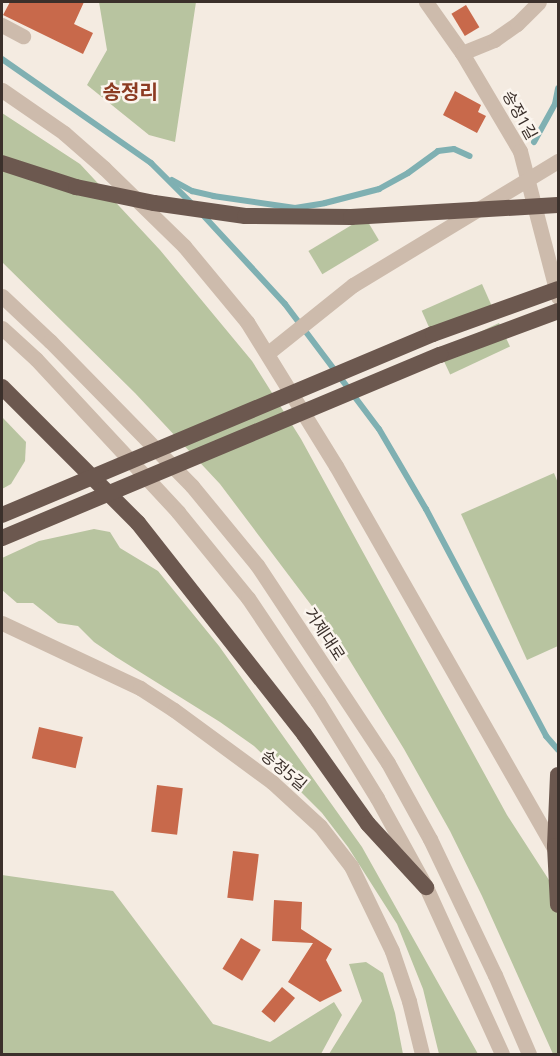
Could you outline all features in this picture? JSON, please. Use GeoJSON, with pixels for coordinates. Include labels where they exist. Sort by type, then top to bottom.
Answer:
{"type":"FeatureCollection","features":[{"type":"Feature","properties":{"kind":"highway"},"geometry":{"type":"LineString","coordinates":[[2,163],[76,187],[154,203],[245,216],[351,217],[558,205]]}},
{"type":"Feature","properties":{"kind":"highway"},"geometry":{"type":"LineString","coordinates":[[2,515],[433,334],[558,289]]}},
{"type":"Feature","properties":{"kind":"highway"},"geometry":{"type":"LineString","coordinates":[[2,538],[440,355],[558,311]]}},
{"type":"Feature","properties":{"kind":"highway"},"geometry":{"type":"LineString","coordinates":[[2,387],[138,523],[298,725],[368,824],[426,887]]}},
{"type":"Feature","properties":{"kind":"highway"},"geometry":{"type":"LineString","coordinates":[[558,775],[555,846],[558,905]]}},
{"type":"Feature","properties":{"kind":"street","name":"송정1길"},"geometry":{"type":"LineString","coordinates":[[426,2],[462,53],[520,151],[558,297]]}},
{"type":"Feature","properties":{"kind":"street"},"geometry":{"type":"LineString","coordinates":[[462,53],[494,40],[517,24],[539,2]]}},
{"type":"Feature","properties":{"kind":"street"},"geometry":{"type":"LineString","coordinates":[[2,25],[23,36]]}},
{"type":"Feature","properties":{"kind":"street"},"geometry":{"type":"LineString","coordinates":[[2,90],[72,140],[184,246],[220,287],[268,353],[336,466],[558,856]]}},
{"type":"Feature","properties":{"kind":"street"},"geometry":{"type":"LineString","coordinates":[[268,353],[353,285],[558,161]]}},
{"type":"Feature","properties":{"kind":"street","name":"거제대로"},"geometry":{"type":"LineString","coordinates":[[2,296],[50,341],[192,486],[258,565],[388,764],[430,838],[495,975],[529,1054]]}},
{"type":"Feature","properties":{"kind":"street"},"geometry":{"type":"LineString","coordinates":[[2,328],[36,359],[178,512],[248,598],[366,780],[426,887],[502,1054]]}},
{"type":"Feature","properties":{"kind":"street","name":"송정5길"},"geometry":{"type":"LineString","coordinates":[[2,623],[140,688],[254,768],[320,826],[351,866],[392,951],[409,1001],[422,1054]]}},
{"type":"Feature","properties":{"kind":"green space"},"geometry":{"type":"Polygon","coordinates":[[[99,2],[196,2],[175,142],[149,135],[87,85],[107,50],[99,2]]]}},
{"type":"Feature","properties":{"kind":"green space"},"geometry":{"type":"Polygon","coordinates":[[[2,113],[80,164],[160,250],[252,361],[301,439],[507,815],[558,894],[558,1054],[553,1054],[450,831],[404,749],[336,638],[220,484],[135,393],[2,262],[2,113]]]}},
{"type":"Feature","properties":{"kind":"green space"},"geometry":{"type":"Polygon","coordinates":[[[365,217],[379,240],[322,274],[308,251],[365,217]]]}},
{"type":"Feature","properties":{"kind":"green space"},"geometry":{"type":"Polygon","coordinates":[[[482,284],[493,309],[433,336],[422,311],[482,284]]]}},
{"type":"Feature","properties":{"kind":"green space"},"geometry":{"type":"Polygon","coordinates":[[[499,323],[510,347],[450,374],[439,351],[499,323]]]}},
{"type":"Feature","properties":{"kind":"green space"},"geometry":{"type":"Polygon","coordinates":[[[2,417],[26,442],[25,461],[11,484],[2,489],[2,417]]]}},
{"type":"Feature","properties":{"kind":"green space"},"geometry":{"type":"Polygon","coordinates":[[[554,473],[558,483],[558,646],[527,660],[461,514],[554,473]]]}},
{"type":"Feature","properties":{"kind":"green space"},"geometry":{"type":"Polygon","coordinates":[[[94,529],[110,532],[120,548],[158,571],[219,646],[362,847],[478,1054],[439,1054],[423,989],[397,924],[348,847],[322,813],[285,776],[254,746],[94,642],[78,626],[58,623],[33,603],[17,603],[2,590],[2,558],[39,541],[94,529]]]}},
{"type":"Feature","properties":{"kind":"green space"},"geometry":{"type":"Polygon","coordinates":[[[2,875],[113,891],[213,1024],[270,1042],[334,1002],[342,1015],[321,1054],[2,1054],[2,875]]]}},
{"type":"Feature","properties":{"kind":"green space"},"geometry":{"type":"Polygon","coordinates":[[[366,962],[383,973],[395,1013],[403,1054],[329,1054],[362,1001],[349,964],[366,962]]]}},
{"type":"Feature","properties":{"kind":"building"},"geometry":{"type":"Polygon","coordinates":[[[10,2],[84,2],[74,24],[93,33],[83,54],[3,15],[10,2]]]}},
{"type":"Feature","properties":{"kind":"building"},"geometry":{"type":"Polygon","coordinates":[[[466,5],[479,27],[465,36],[451,14],[466,5]]]}},
{"type":"Feature","properties":{"kind":"building"},"geometry":{"type":"Polygon","coordinates":[[[455,91],[481,105],[478,112],[486,116],[477,133],[443,115],[455,91]]]}},
{"type":"Feature","properties":{"kind":"building"},"geometry":{"type":"Polygon","coordinates":[[[39,727],[83,737],[76,768],[32,758],[39,727]]]}},
{"type":"Feature","properties":{"kind":"building"},"geometry":{"type":"Polygon","coordinates":[[[157,785],[183,788],[177,835],[151,832],[157,785]]]}},
{"type":"Feature","properties":{"kind":"building"},"geometry":{"type":"Polygon","coordinates":[[[233,851],[259,854],[253,901],[227,898],[233,851]]]}},
{"type":"Feature","properties":{"kind":"building"},"geometry":{"type":"Polygon","coordinates":[[[274,900],[302,902],[301,929],[332,949],[326,960],[342,991],[320,1002],[288,982],[313,943],[272,941],[274,900]]]}},
{"type":"Feature","properties":{"kind":"building"},"geometry":{"type":"Polygon","coordinates":[[[241,938],[261,950],[242,981],[222,969],[241,938]]]}},
{"type":"Feature","properties":{"kind":"building"},"geometry":{"type":"Polygon","coordinates":[[[282,987],[295,998],[274,1022],[261,1012],[282,987]]]}},
{"type":"Feature","properties":{"kind":"waterway"},"geometry":{"type":"LineString","coordinates":[[2,59],[151,163],[193,205]]}},
{"type":"Feature","properties":{"kind":"waterway"},"geometry":{"type":"LineString","coordinates":[[534,142],[555,104],[558,88]]}},
{"type":"Feature","properties":{"kind":"waterway"},"geometry":{"type":"LineString","coordinates":[[172,180],[192,191],[213,196],[295,208],[379,189],[408,173],[438,151],[454,149],[470,156]]}},
{"type":"Feature","properties":{"kind":"waterway"},"geometry":{"type":"LineString","coordinates":[[202,214],[285,304],[379,429],[426,509],[546,736],[558,750]]}},
{"type":"Feature","properties":{"kind":"district","name":"송정리"},"geometry":{"type":"Point","coordinates":[130,91]}}]}
